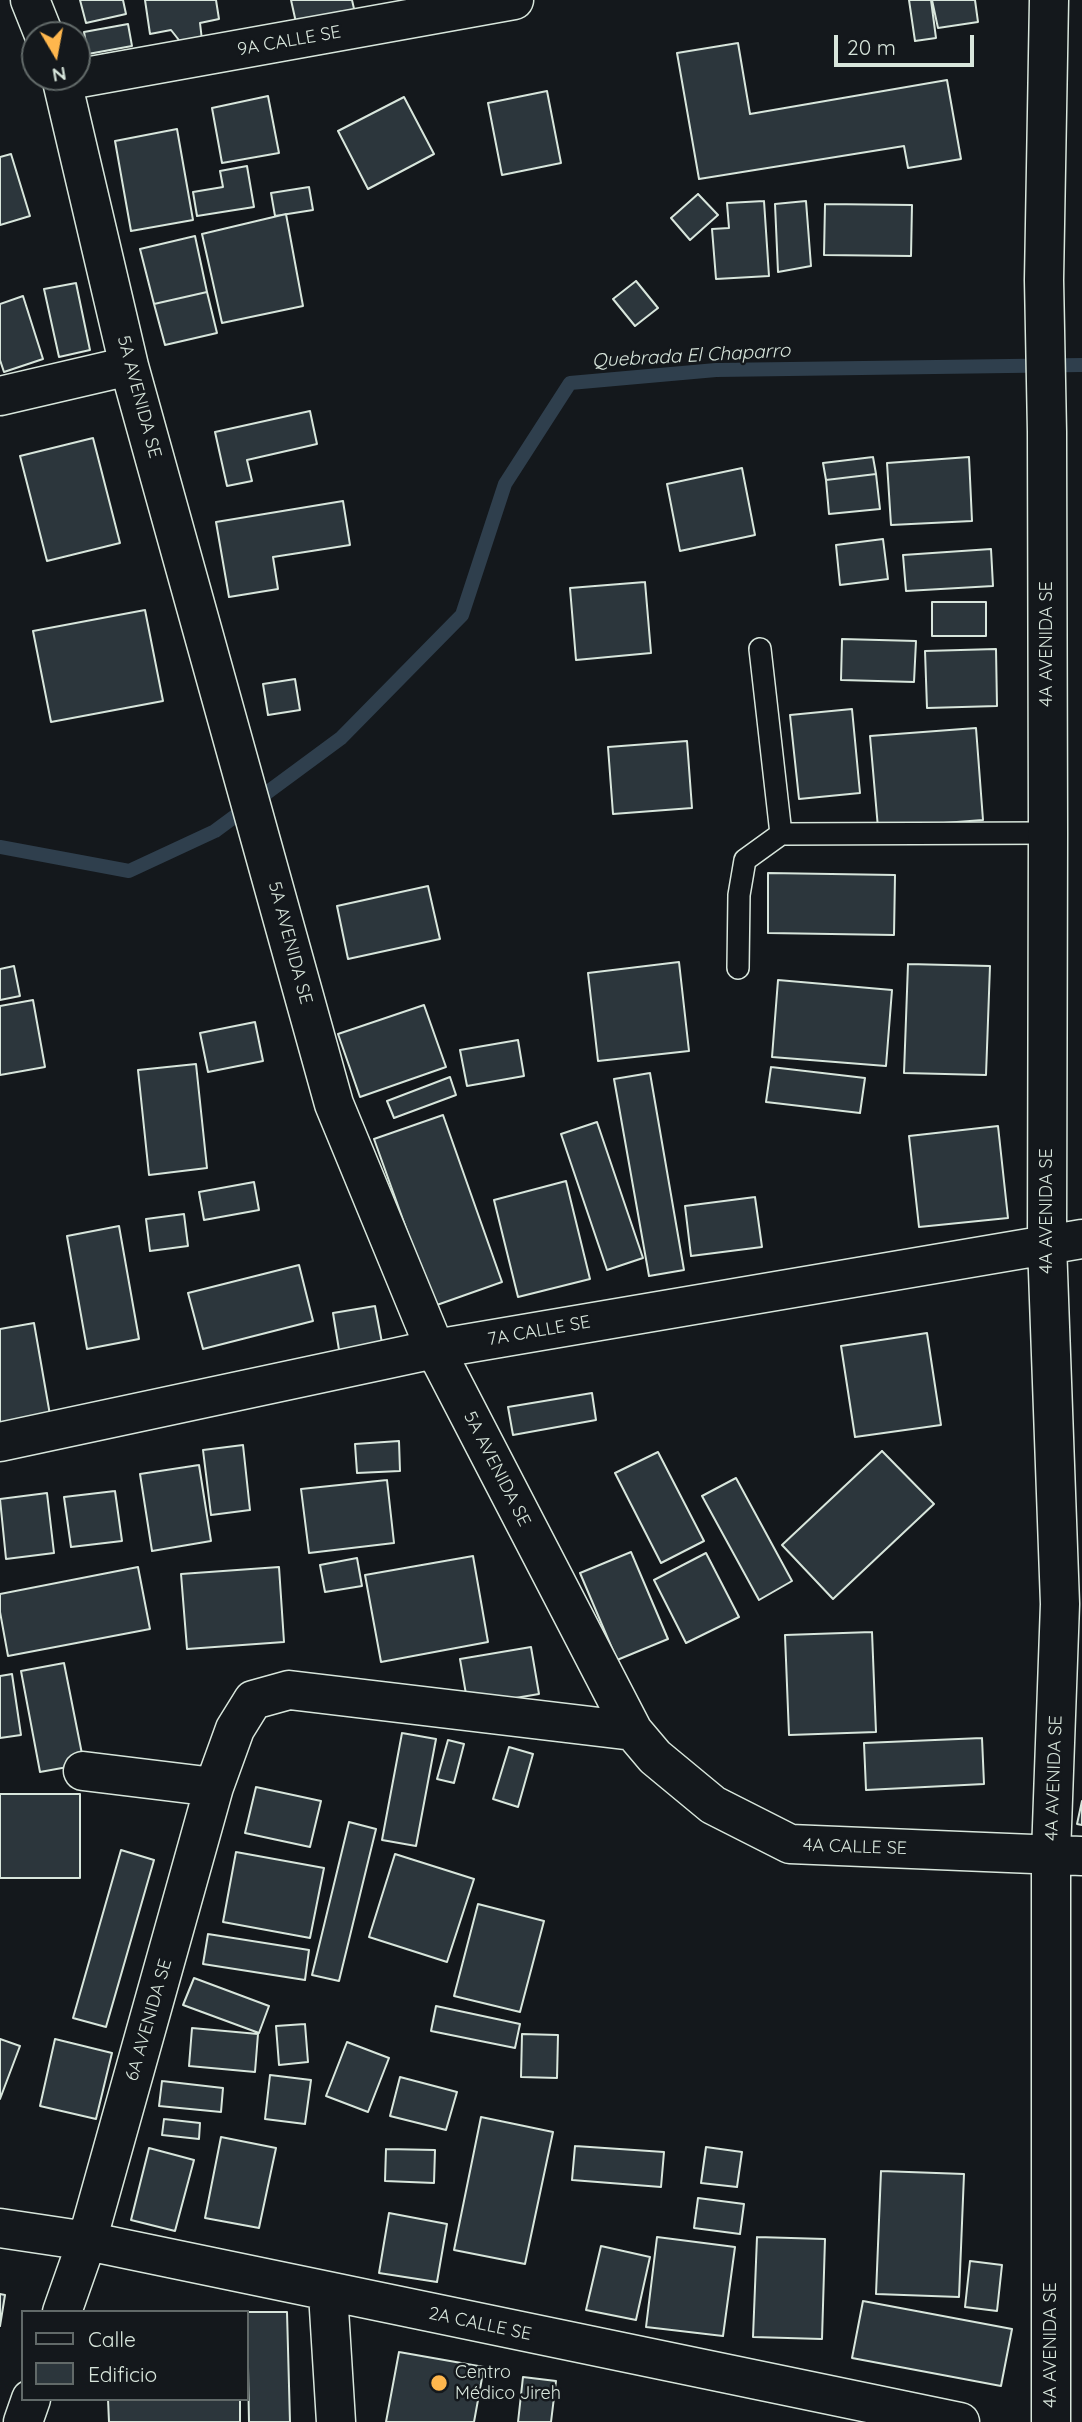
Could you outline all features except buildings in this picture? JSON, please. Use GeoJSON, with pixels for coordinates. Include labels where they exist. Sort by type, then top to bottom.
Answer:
{"type":"FeatureCollection","features":[{"type":"Feature","properties":{"kind":"street"},"geometry":{"type":"LineString","coordinates":[[30,0],[38,21]]}},
{"type":"Feature","properties":{"kind":"street","name":"9A CALLE SE"},"geometry":{"type":"LineString","coordinates":[[91,74],[514,0]]}},
{"type":"Feature","properties":{"kind":"street","name":"4A AVENIDA SE"},"geometry":{"type":"LineString","coordinates":[[1049,0],[1044,280],[1048,833],[1064,1241],[1071,1604],[1067,1855],[1051,2422]]}},
{"type":"Feature","properties":{"kind":"street","name":"5A AVENIDA SE"},"geometry":{"type":"LineString","coordinates":[[65,91],[129,366],[334,1104],[435,1349],[644,1744]]}},
{"type":"Feature","properties":{"kind":"street"},"geometry":{"type":"LineString","coordinates":[[0,396],[129,366]]}},
{"type":"Feature","properties":{"kind":"street","name":"7A CALLE SE"},"geometry":{"type":"LineString","coordinates":[[0,1442],[435,1349],[1064,1241]]}},
{"type":"Feature","properties":{"kind":"street","name":"6A AVENIDA SE"},"geometry":{"type":"LineString","coordinates":[[63,2310],[87,2241],[214,1787],[235,1729],[253,1700],[289,1690],[644,1744]]}},
{"type":"Feature","properties":{"kind":"street","name":"4A CALLE SE"},"geometry":{"type":"LineString","coordinates":[[644,1744],[713,1805],[790,1844],[1067,1855]]}},
{"type":"Feature","properties":{"kind":"street"},"geometry":{"type":"LineString","coordinates":[[83,1771],[214,1787]]}},
{"type":"Feature","properties":{"kind":"street","name":"2A CALLE SE"},"geometry":{"type":"LineString","coordinates":[[0,2228],[87,2241],[960,2422]]}},
{"type":"Feature","properties":{"kind":"street"},"geometry":{"type":"LineString","coordinates":[[328,2293],[335,2422]]}},
{"type":"Feature","properties":{"kind":"street"},"geometry":{"type":"LineString","coordinates":[[23,2422],[30,2401]]}},
{"type":"Feature","properties":{"kind":"lane"},"geometry":{"type":"LineString","coordinates":[[760,649],[781,834]]}},
{"type":"Feature","properties":{"kind":"lane"},"geometry":{"type":"LineString","coordinates":[[738,968],[739,895],[746,860],[781,834],[1048,833]]}},
{"type":"Feature","properties":{"kind":"waterway","name":"Quebrada El Chaparro"},"geometry":{"type":"LineString","coordinates":[[0,847],[129,871],[215,831],[341,738],[462,615],[505,484],[570,383],[716,370],[1082,365]]}},
{"type":"Feature","properties":{"kind":"place","name":"Centro Médico Jireh"},"geometry":{"type":"Point","coordinates":[439,2383]}}]}
